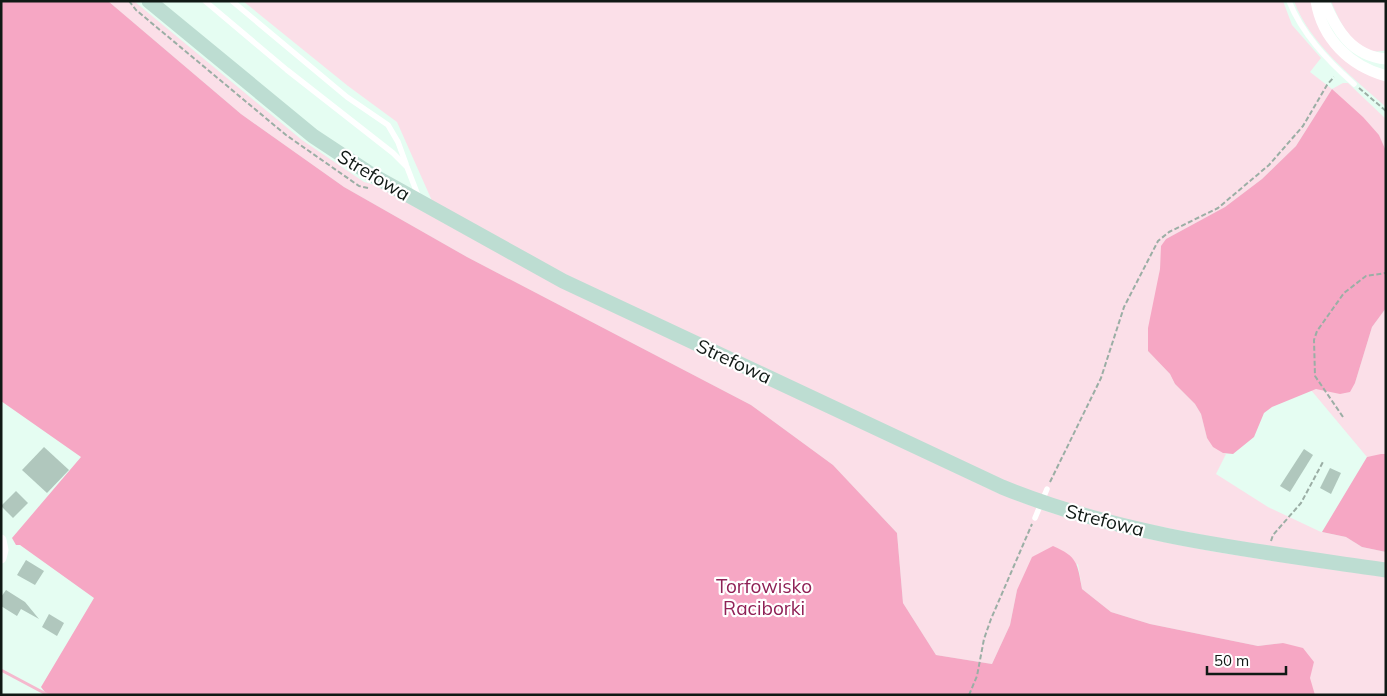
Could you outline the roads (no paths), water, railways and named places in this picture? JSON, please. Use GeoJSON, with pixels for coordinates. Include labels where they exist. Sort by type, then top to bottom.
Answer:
{"type":"FeatureCollection","features":[{"type":"Feature","properties":{"kind":"street","name":"Strefowa"},"geometry":{"type":"LineString","coordinates":[[149,1],[313,136],[353,164],[563,281],[976,475],[1044,496],[1121,525],[1267,552],[1386,570]]}},
{"type":"Feature","properties":{"kind":"street"},"geometry":{"type":"LineString","coordinates":[[1316,1],[1326,30],[1342,52],[1365,69],[1386,76]]}},
{"type":"Feature","properties":{"kind":"street"},"geometry":{"type":"LineString","coordinates":[[1324,1],[1335,26],[1347,42],[1365,54],[1386,59]]}},
{"type":"Feature","properties":{"kind":"street"},"geometry":{"type":"LineString","coordinates":[[1,540],[3,550],[1,558]]}},
{"type":"Feature","properties":{"kind":"lane"},"geometry":{"type":"LineString","coordinates":[[205,1],[287,70],[393,153],[407,167]]}},
{"type":"Feature","properties":{"kind":"lane"},"geometry":{"type":"LineString","coordinates":[[232,1],[347,97],[388,125],[398,142],[421,202]]}},
{"type":"Feature","properties":{"kind":"lane"},"geometry":{"type":"LineString","coordinates":[[1289,1],[1300,25],[1339,71],[1354,84]]}},
{"type":"Feature","properties":{"kind":"lane"},"geometry":{"type":"LineString","coordinates":[[1035,518],[1044,496]]}},
{"type":"Feature","properties":{"kind":"waterway"},"geometry":{"type":"LineString","coordinates":[[1,670],[48,695]]}},
{"type":"Feature","properties":{"kind":"park label","name":"Torfowisko Raciborki"},"geometry":{"type":"Point","coordinates":[764,597]}}]}
